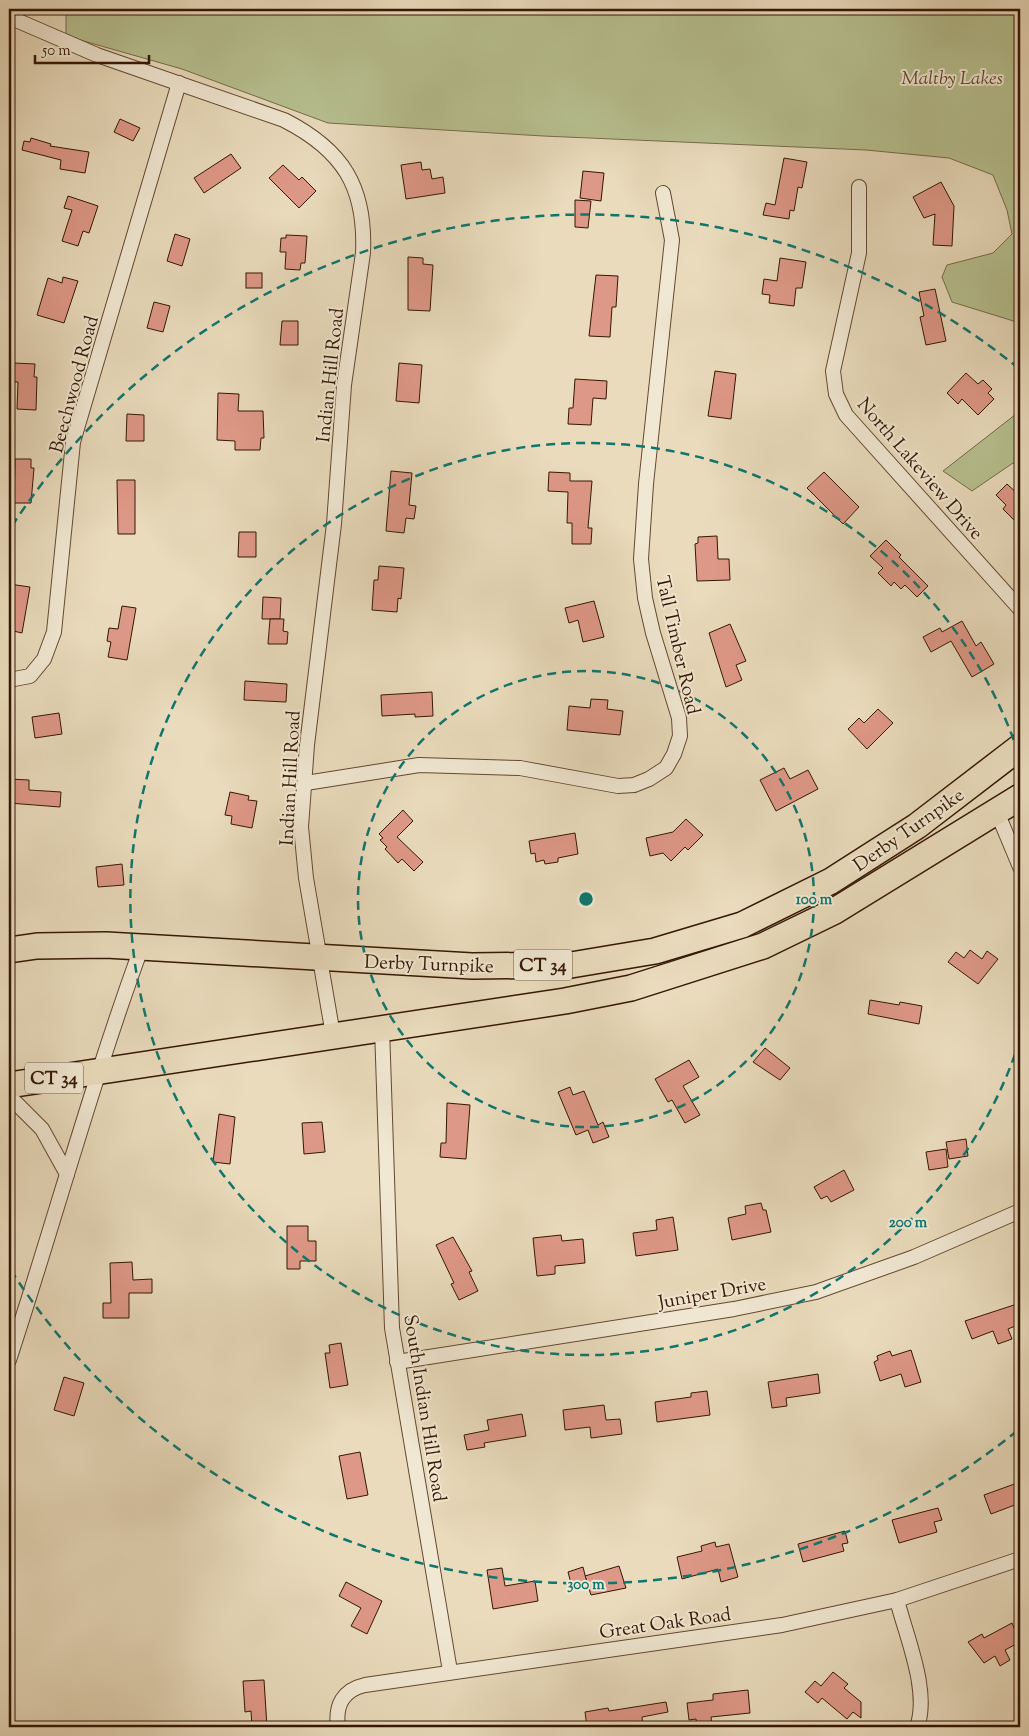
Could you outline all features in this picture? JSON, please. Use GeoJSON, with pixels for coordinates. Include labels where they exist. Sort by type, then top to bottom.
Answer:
{"type":"FeatureCollection","features":[{"type":"Feature","properties":{"kind":"highway","name":"Derby Turnpike"},"geometry":{"type":"LineString","coordinates":[[9,950],[61,945],[142,946],[472,966],[571,965],[646,953],[705,938],[742,926],[830,881],[917,826],[1020,747]]}},
{"type":"Feature","properties":{"kind":"highway","name":"Derby Turnpike"},"geometry":{"type":"LineString","coordinates":[[9,1085],[564,1001],[631,988],[763,946],[833,912],[1020,796]]}},
{"type":"Feature","properties":{"kind":"street","name":"Indian Hill Road"},"geometry":{"type":"LineString","coordinates":[[9,17],[98,55],[284,120],[316,139],[330,150],[349,177],[357,193],[362,213],[363,253],[344,385],[334,524],[307,745],[302,847],[321,958]]}},
{"type":"Feature","properties":{"kind":"street","name":"Beechwood Road"},"geometry":{"type":"LineString","coordinates":[[9,680],[30,676],[44,659],[54,632],[73,442],[179,83]]}},
{"type":"Feature","properties":{"kind":"street","name":"North Lakeview Drive"},"geometry":{"type":"LineString","coordinates":[[859,186],[859,253],[833,372],[836,394],[846,415],[1020,609]]}},
{"type":"Feature","properties":{"kind":"street","name":"Tall Timber Road"},"geometry":{"type":"LineString","coordinates":[[306,782],[419,765],[520,768],[618,786],[634,785],[649,779],[666,768],[674,754],[680,736],[679,718],[653,633],[645,598],[641,558],[646,484],[672,240],[662,193]]}},
{"type":"Feature","properties":{"kind":"street"},"geometry":{"type":"LineString","coordinates":[[997,812],[1020,867]]}},
{"type":"Feature","properties":{"kind":"street"},"geometry":{"type":"LineString","coordinates":[[9,1360],[98,1071],[142,946]]}},
{"type":"Feature","properties":{"kind":"street"},"geometry":{"type":"LineString","coordinates":[[321,958],[333,1035]]}},
{"type":"Feature","properties":{"kind":"street","name":"South Indian Hill Road"},"geometry":{"type":"LineString","coordinates":[[382,1028],[392,1328],[396,1362],[450,1672]]}},
{"type":"Feature","properties":{"kind":"street"},"geometry":{"type":"LineString","coordinates":[[9,1096],[42,1129],[67,1174]]}},
{"type":"Feature","properties":{"kind":"street","name":"Juniper Drive"},"geometry":{"type":"LineString","coordinates":[[396,1362],[734,1309],[816,1292],[929,1251],[1020,1211]]}},
{"type":"Feature","properties":{"kind":"street","name":"Great Oak Road"},"geometry":{"type":"LineString","coordinates":[[338,1727],[340,1703],[352,1688],[450,1672],[782,1625],[897,1600],[1020,1559]]}},
{"type":"Feature","properties":{"kind":"street"},"geometry":{"type":"LineString","coordinates":[[897,1600],[919,1684],[920,1710],[917,1727]]}},
{"type":"Feature","properties":{"kind":"green space","name":"Maltby Lakes"},"geometry":{"type":"Polygon","coordinates":[[[66,9],[1020,9],[1020,323],[952,302],[942,277],[947,265],[993,253],[1012,234],[1007,210],[993,175],[949,158],[866,150],[543,136],[328,123],[182,69],[66,36],[66,9]]]}},
{"type":"Feature","properties":{"kind":"green space"},"geometry":{"type":"Polygon","coordinates":[[[1020,411],[1020,467],[1013,463],[972,491],[943,471],[1020,411]]]}},
{"type":"Feature","properties":{"kind":"building"},"geometry":{"type":"Polygon","coordinates":[[[120,119],[140,128],[133,141],[114,132],[120,119]]]}},
{"type":"Feature","properties":{"kind":"building"},"geometry":{"type":"Polygon","coordinates":[[[31,138],[51,144],[50,146],[89,152],[85,173],[60,169],[61,160],[22,150],[24,141],[30,142],[31,138]]]}},
{"type":"Feature","properties":{"kind":"building"},"geometry":{"type":"Polygon","coordinates":[[[231,154],[241,168],[204,193],[194,178],[231,154]]]}},
{"type":"Feature","properties":{"kind":"building"},"geometry":{"type":"Polygon","coordinates":[[[784,158],[807,162],[802,188],[798,187],[794,211],[790,210],[789,219],[763,215],[766,203],[775,205],[784,158]]]}},
{"type":"Feature","properties":{"kind":"building"},"geometry":{"type":"Polygon","coordinates":[[[421,162],[422,170],[430,169],[432,179],[443,177],[445,193],[406,199],[401,165],[421,162]]]}},
{"type":"Feature","properties":{"kind":"building"},"geometry":{"type":"Polygon","coordinates":[[[283,165],[299,180],[302,177],[316,191],[299,208],[269,178],[283,165]]]}},
{"type":"Feature","properties":{"kind":"building"},"geometry":{"type":"Polygon","coordinates":[[[583,171],[604,173],[601,201],[580,198],[583,171]]]}},
{"type":"Feature","properties":{"kind":"building"},"geometry":{"type":"Polygon","coordinates":[[[941,182],[954,206],[952,246],[933,245],[935,214],[924,218],[913,197],[941,182]]]}},
{"type":"Feature","properties":{"kind":"building"},"geometry":{"type":"Polygon","coordinates":[[[68,196],[98,206],[89,233],[83,231],[78,246],[62,241],[72,210],[64,208],[68,196]]]}},
{"type":"Feature","properties":{"kind":"building"},"geometry":{"type":"Polygon","coordinates":[[[575,200],[591,201],[588,228],[575,227],[575,200]]]}},
{"type":"Feature","properties":{"kind":"building"},"geometry":{"type":"Polygon","coordinates":[[[175,234],[190,239],[182,266],[167,261],[175,234]]]}},
{"type":"Feature","properties":{"kind":"building"},"geometry":{"type":"Polygon","coordinates":[[[286,235],[307,236],[305,263],[301,263],[300,270],[285,269],[286,252],[280,252],[281,238],[286,238],[286,235]]]}},
{"type":"Feature","properties":{"kind":"building"},"geometry":{"type":"Polygon","coordinates":[[[408,257],[423,258],[423,264],[433,265],[430,311],[408,310],[408,257]]]}},
{"type":"Feature","properties":{"kind":"building"},"geometry":{"type":"Polygon","coordinates":[[[780,258],[806,262],[802,288],[796,288],[794,306],[769,303],[770,295],[762,294],[764,279],[777,281],[780,258]]]}},
{"type":"Feature","properties":{"kind":"building"},"geometry":{"type":"Polygon","coordinates":[[[246,273],[262,273],[262,288],[246,288],[246,273]]]}},
{"type":"Feature","properties":{"kind":"building"},"geometry":{"type":"Polygon","coordinates":[[[596,275],[618,276],[616,307],[612,307],[610,337],[589,336],[596,275]]]}},
{"type":"Feature","properties":{"kind":"building"},"geometry":{"type":"Polygon","coordinates":[[[63,277],[78,281],[64,323],[37,315],[48,278],[62,283],[63,277]]]}},
{"type":"Feature","properties":{"kind":"building"},"geometry":{"type":"Polygon","coordinates":[[[935,289],[946,341],[926,345],[920,317],[924,316],[919,292],[935,289]]]}},
{"type":"Feature","properties":{"kind":"building"},"geometry":{"type":"Polygon","coordinates":[[[154,302],[170,306],[163,332],[147,328],[154,302]]]}},
{"type":"Feature","properties":{"kind":"building"},"geometry":{"type":"Polygon","coordinates":[[[282,321],[298,321],[298,345],[280,345],[282,321]]]}},
{"type":"Feature","properties":{"kind":"building"},"geometry":{"type":"Polygon","coordinates":[[[14,363],[35,364],[34,377],[37,377],[36,410],[17,409],[18,382],[14,382],[14,363]]]}},
{"type":"Feature","properties":{"kind":"building"},"geometry":{"type":"Polygon","coordinates":[[[399,363],[422,365],[419,403],[396,401],[399,363]]]}},
{"type":"Feature","properties":{"kind":"building"},"geometry":{"type":"Polygon","coordinates":[[[715,371],[736,374],[731,419],[708,416],[715,371]]]}},
{"type":"Feature","properties":{"kind":"building"},"geometry":{"type":"Polygon","coordinates":[[[966,373],[978,384],[983,380],[992,389],[988,393],[994,399],[978,415],[962,399],[958,404],[947,393],[966,373]]]}},
{"type":"Feature","properties":{"kind":"building"},"geometry":{"type":"Polygon","coordinates":[[[575,379],[607,381],[606,399],[593,398],[591,425],[568,424],[569,408],[573,408],[575,379]]]}},
{"type":"Feature","properties":{"kind":"building"},"geometry":{"type":"Polygon","coordinates":[[[218,393],[239,394],[238,411],[263,411],[264,438],[261,438],[260,450],[235,450],[235,441],[217,440],[218,393]]]}},
{"type":"Feature","properties":{"kind":"building"},"geometry":{"type":"Polygon","coordinates":[[[127,414],[144,415],[144,441],[126,441],[127,414]]]}},
{"type":"Feature","properties":{"kind":"building"},"geometry":{"type":"Polygon","coordinates":[[[15,459],[31,459],[31,468],[34,468],[31,503],[14,503],[15,459]]]}},
{"type":"Feature","properties":{"kind":"building"},"geometry":{"type":"Polygon","coordinates":[[[391,471],[412,473],[409,505],[416,506],[414,519],[406,518],[404,533],[386,531],[391,471]]]}},
{"type":"Feature","properties":{"kind":"building"},"geometry":{"type":"Polygon","coordinates":[[[549,472],[570,473],[570,481],[592,481],[588,528],[592,528],[591,544],[572,544],[572,523],[567,523],[568,492],[548,491],[549,472]]]}},
{"type":"Feature","properties":{"kind":"building"},"geometry":{"type":"Polygon","coordinates":[[[824,472],[859,507],[843,524],[807,488],[824,472]]]}},
{"type":"Feature","properties":{"kind":"building"},"geometry":{"type":"Polygon","coordinates":[[[117,480],[135,480],[135,534],[118,534],[117,480]]]}},
{"type":"Feature","properties":{"kind":"building"},"geometry":{"type":"Polygon","coordinates":[[[1007,484],[1020,496],[1020,526],[1003,509],[1006,505],[996,495],[1007,484]]]}},
{"type":"Feature","properties":{"kind":"building"},"geometry":{"type":"Polygon","coordinates":[[[239,532],[256,532],[256,557],[238,557],[239,532]]]}},
{"type":"Feature","properties":{"kind":"building"},"geometry":{"type":"Polygon","coordinates":[[[717,536],[718,559],[729,559],[730,580],[697,581],[695,544],[698,543],[698,537],[717,536]]]}},
{"type":"Feature","properties":{"kind":"building"},"geometry":{"type":"Polygon","coordinates":[[[886,540],[901,555],[899,557],[928,586],[917,597],[905,585],[901,589],[894,582],[891,586],[878,573],[883,568],[870,556],[886,540]]]}},
{"type":"Feature","properties":{"kind":"building"},"geometry":{"type":"Polygon","coordinates":[[[379,566],[404,568],[401,599],[398,598],[397,612],[372,610],[374,580],[378,580],[379,566]]]}},
{"type":"Feature","properties":{"kind":"building"},"geometry":{"type":"Polygon","coordinates":[[[9,584],[30,587],[22,633],[9,630],[9,584]]]}},
{"type":"Feature","properties":{"kind":"building"},"geometry":{"type":"Polygon","coordinates":[[[263,597],[281,598],[280,619],[262,619],[263,597]]]}},
{"type":"Feature","properties":{"kind":"building"},"geometry":{"type":"Polygon","coordinates":[[[594,601],[604,637],[583,642],[578,620],[569,623],[565,608],[594,601]]]}},
{"type":"Feature","properties":{"kind":"building"},"geometry":{"type":"Polygon","coordinates":[[[122,606],[136,608],[127,660],[108,657],[111,642],[107,641],[109,628],[118,629],[122,606]]]}},
{"type":"Feature","properties":{"kind":"building"},"geometry":{"type":"Polygon","coordinates":[[[270,619],[284,619],[283,631],[288,632],[287,644],[268,644],[270,619]]]}},
{"type":"Feature","properties":{"kind":"building"},"geometry":{"type":"Polygon","coordinates":[[[962,621],[976,646],[981,642],[994,664],[972,677],[951,641],[931,652],[923,637],[940,628],[942,632],[962,621]]]}},
{"type":"Feature","properties":{"kind":"building"},"geometry":{"type":"Polygon","coordinates":[[[730,624],[746,661],[736,665],[742,680],[726,687],[709,633],[730,624]]]}},
{"type":"Feature","properties":{"kind":"building"},"geometry":{"type":"Polygon","coordinates":[[[245,681],[287,684],[286,702],[244,700],[245,681]]]}},
{"type":"Feature","properties":{"kind":"building"},"geometry":{"type":"Polygon","coordinates":[[[432,692],[433,716],[415,717],[415,714],[382,716],[381,695],[432,692]]]}},
{"type":"Feature","properties":{"kind":"building"},"geometry":{"type":"Polygon","coordinates":[[[591,699],[608,700],[607,709],[623,711],[620,735],[567,730],[569,706],[590,708],[591,699]]]}},
{"type":"Feature","properties":{"kind":"building"},"geometry":{"type":"Polygon","coordinates":[[[878,709],[893,723],[867,749],[848,729],[859,718],[864,723],[878,709]]]}},
{"type":"Feature","properties":{"kind":"building"},"geometry":{"type":"Polygon","coordinates":[[[59,713],[62,734],[35,738],[32,717],[59,713]]]}},
{"type":"Feature","properties":{"kind":"building"},"geometry":{"type":"Polygon","coordinates":[[[784,768],[790,779],[808,770],[818,789],[776,811],[760,780],[784,768]]]}},
{"type":"Feature","properties":{"kind":"building"},"geometry":{"type":"Polygon","coordinates":[[[9,779],[29,780],[29,790],[61,792],[60,807],[9,803],[9,779]]]}},
{"type":"Feature","properties":{"kind":"building"},"geometry":{"type":"Polygon","coordinates":[[[230,792],[249,796],[248,800],[257,801],[252,828],[231,824],[232,816],[225,815],[230,792]]]}},
{"type":"Feature","properties":{"kind":"building"},"geometry":{"type":"Polygon","coordinates":[[[403,810],[413,821],[397,837],[423,862],[414,871],[402,859],[398,863],[385,849],[387,847],[380,840],[383,838],[379,834],[403,810]]]}},
{"type":"Feature","properties":{"kind":"building"},"geometry":{"type":"Polygon","coordinates":[[[686,819],[703,835],[688,850],[685,847],[671,861],[663,853],[650,856],[646,838],[673,832],[686,819]]]}},
{"type":"Feature","properties":{"kind":"building"},"geometry":{"type":"Polygon","coordinates":[[[575,833],[578,854],[558,858],[558,862],[545,864],[544,860],[536,862],[535,853],[531,854],[529,841],[575,833]]]}},
{"type":"Feature","properties":{"kind":"building"},"geometry":{"type":"Polygon","coordinates":[[[122,864],[124,885],[98,887],[96,867],[122,864]]]}},
{"type":"Feature","properties":{"kind":"building"},"geometry":{"type":"Polygon","coordinates":[[[970,950],[982,959],[987,951],[998,959],[978,984],[948,962],[956,952],[964,958],[970,950]]]}},
{"type":"Feature","properties":{"kind":"building"},"geometry":{"type":"Polygon","coordinates":[[[870,1000],[899,1005],[900,1002],[922,1006],[919,1024],[868,1014],[870,1000]]]}},
{"type":"Feature","properties":{"kind":"building"},"geometry":{"type":"Polygon","coordinates":[[[765,1048],[790,1068],[780,1080],[753,1062],[765,1048]]]}},
{"type":"Feature","properties":{"kind":"building"},"geometry":{"type":"Polygon","coordinates":[[[689,1060],[699,1077],[683,1086],[700,1115],[685,1123],[672,1100],[668,1102],[655,1079],[689,1060]]]}},
{"type":"Feature","properties":{"kind":"building"},"geometry":{"type":"Polygon","coordinates":[[[570,1087],[573,1095],[584,1091],[598,1125],[603,1122],[609,1137],[593,1143],[588,1130],[576,1135],[558,1092],[570,1087]]]}},
{"type":"Feature","properties":{"kind":"building"},"geometry":{"type":"Polygon","coordinates":[[[447,1103],[470,1105],[466,1159],[440,1157],[441,1143],[446,1143],[447,1103]]]}},
{"type":"Feature","properties":{"kind":"building"},"geometry":{"type":"Polygon","coordinates":[[[219,1114],[235,1117],[230,1164],[213,1162],[219,1114]]]}},
{"type":"Feature","properties":{"kind":"building"},"geometry":{"type":"Polygon","coordinates":[[[322,1122],[325,1152],[304,1154],[302,1123],[322,1122]]]}},
{"type":"Feature","properties":{"kind":"building"},"geometry":{"type":"Polygon","coordinates":[[[966,1139],[968,1156],[949,1159],[946,1142],[966,1139]]]}},
{"type":"Feature","properties":{"kind":"building"},"geometry":{"type":"Polygon","coordinates":[[[946,1149],[948,1167],[929,1170],[926,1152],[946,1149]]]}},
{"type":"Feature","properties":{"kind":"building"},"geometry":{"type":"Polygon","coordinates":[[[844,1170],[854,1190],[831,1202],[827,1196],[821,1199],[814,1187],[844,1170]]]}},
{"type":"Feature","properties":{"kind":"building"},"geometry":{"type":"Polygon","coordinates":[[[761,1203],[763,1210],[766,1210],[771,1232],[732,1240],[728,1218],[746,1214],[745,1206],[761,1203]]]}},
{"type":"Feature","properties":{"kind":"building"},"geometry":{"type":"Polygon","coordinates":[[[673,1217],[678,1250],[636,1256],[633,1233],[657,1230],[656,1220],[673,1217]]]}},
{"type":"Feature","properties":{"kind":"building"},"geometry":{"type":"Polygon","coordinates":[[[287,1226],[308,1226],[308,1241],[316,1241],[316,1261],[300,1261],[300,1269],[287,1269],[287,1226]]]}},
{"type":"Feature","properties":{"kind":"building"},"geometry":{"type":"Polygon","coordinates":[[[561,1235],[562,1241],[583,1239],[585,1263],[555,1266],[555,1274],[537,1276],[533,1238],[561,1235]]]}},
{"type":"Feature","properties":{"kind":"building"},"geometry":{"type":"Polygon","coordinates":[[[453,1237],[472,1271],[469,1272],[478,1291],[459,1300],[451,1284],[454,1283],[436,1245],[453,1237]]]}},
{"type":"Feature","properties":{"kind":"building"},"geometry":{"type":"Polygon","coordinates":[[[132,1262],[133,1280],[152,1279],[152,1293],[129,1293],[129,1318],[103,1318],[103,1303],[111,1303],[110,1263],[132,1262]]]}},
{"type":"Feature","properties":{"kind":"building"},"geometry":{"type":"Polygon","coordinates":[[[1014,1305],[1020,1324],[1008,1329],[1012,1339],[998,1344],[993,1331],[972,1339],[965,1321],[1014,1305]]]}},
{"type":"Feature","properties":{"kind":"building"},"geometry":{"type":"Polygon","coordinates":[[[341,1343],[348,1385],[330,1388],[325,1353],[330,1353],[329,1345],[341,1343]]]}},
{"type":"Feature","properties":{"kind":"building"},"geometry":{"type":"Polygon","coordinates":[[[911,1350],[921,1382],[905,1387],[901,1374],[880,1381],[874,1362],[878,1360],[877,1356],[890,1351],[892,1356],[911,1350]]]}},
{"type":"Feature","properties":{"kind":"building"},"geometry":{"type":"Polygon","coordinates":[[[818,1374],[820,1393],[786,1398],[787,1406],[772,1408],[768,1382],[818,1374]]]}},
{"type":"Feature","properties":{"kind":"building"},"geometry":{"type":"Polygon","coordinates":[[[64,1377],[84,1383],[74,1416],[54,1410],[64,1377]]]}},
{"type":"Feature","properties":{"kind":"building"},"geometry":{"type":"Polygon","coordinates":[[[707,1391],[710,1415],[657,1422],[655,1402],[691,1397],[691,1393],[707,1391]]]}},
{"type":"Feature","properties":{"kind":"building"},"geometry":{"type":"Polygon","coordinates":[[[604,1405],[606,1420],[620,1419],[622,1434],[591,1438],[590,1427],[565,1430],[563,1410],[604,1405]]]}},
{"type":"Feature","properties":{"kind":"building"},"geometry":{"type":"Polygon","coordinates":[[[522,1414],[526,1436],[484,1443],[485,1447],[467,1450],[464,1435],[489,1430],[487,1420],[522,1414]]]}},
{"type":"Feature","properties":{"kind":"building"},"geometry":{"type":"Polygon","coordinates":[[[360,1452],[368,1495],[347,1499],[339,1456],[360,1452]]]}},
{"type":"Feature","properties":{"kind":"building"},"geometry":{"type":"Polygon","coordinates":[[[1020,1482],[1020,1503],[991,1514],[984,1495],[1020,1482]]]}},
{"type":"Feature","properties":{"kind":"building"},"geometry":{"type":"Polygon","coordinates":[[[938,1508],[942,1520],[934,1522],[937,1532],[899,1543],[892,1520],[938,1508]]]}},
{"type":"Feature","properties":{"kind":"building"},"geometry":{"type":"Polygon","coordinates":[[[845,1531],[848,1543],[842,1544],[844,1551],[803,1562],[798,1544],[845,1531]]]}},
{"type":"Feature","properties":{"kind":"building"},"geometry":{"type":"Polygon","coordinates":[[[715,1542],[716,1547],[729,1544],[738,1577],[721,1582],[718,1569],[682,1579],[677,1557],[702,1551],[701,1546],[715,1542]]]}},
{"type":"Feature","properties":{"kind":"building"},"geometry":{"type":"Polygon","coordinates":[[[619,1566],[626,1588],[591,1595],[585,1576],[619,1566]]]}},
{"type":"Feature","properties":{"kind":"building"},"geometry":{"type":"Polygon","coordinates":[[[583,1567],[587,1583],[572,1587],[568,1572],[583,1567]]]}},
{"type":"Feature","properties":{"kind":"building"},"geometry":{"type":"Polygon","coordinates":[[[502,1568],[505,1586],[535,1581],[538,1601],[493,1609],[487,1570],[502,1568]]]}},
{"type":"Feature","properties":{"kind":"building"},"geometry":{"type":"Polygon","coordinates":[[[346,1582],[382,1601],[367,1634],[351,1626],[361,1608],[339,1596],[346,1582]]]}},
{"type":"Feature","properties":{"kind":"building"},"geometry":{"type":"Polygon","coordinates":[[[1012,1623],[1020,1642],[1005,1650],[1010,1660],[1000,1666],[995,1656],[984,1663],[968,1642],[982,1634],[984,1638],[1012,1623]]]}},
{"type":"Feature","properties":{"kind":"building"},"geometry":{"type":"Polygon","coordinates":[[[833,1672],[848,1684],[844,1688],[861,1702],[861,1718],[853,1712],[847,1719],[822,1698],[818,1703],[805,1692],[815,1681],[821,1686],[833,1672]]]}},
{"type":"Feature","properties":{"kind":"building"},"geometry":{"type":"Polygon","coordinates":[[[264,1680],[267,1727],[252,1727],[251,1711],[245,1712],[243,1681],[264,1680]]]}},
{"type":"Feature","properties":{"kind":"building"},"geometry":{"type":"Polygon","coordinates":[[[748,1690],[750,1713],[711,1717],[712,1726],[705,1727],[697,1727],[696,1719],[689,1720],[687,1703],[713,1700],[713,1694],[748,1690]]]}},
{"type":"Feature","properties":{"kind":"building"},"geometry":{"type":"Polygon","coordinates":[[[666,1702],[668,1712],[642,1717],[643,1726],[587,1727],[585,1712],[608,1708],[609,1711],[666,1702]]]}}]}
